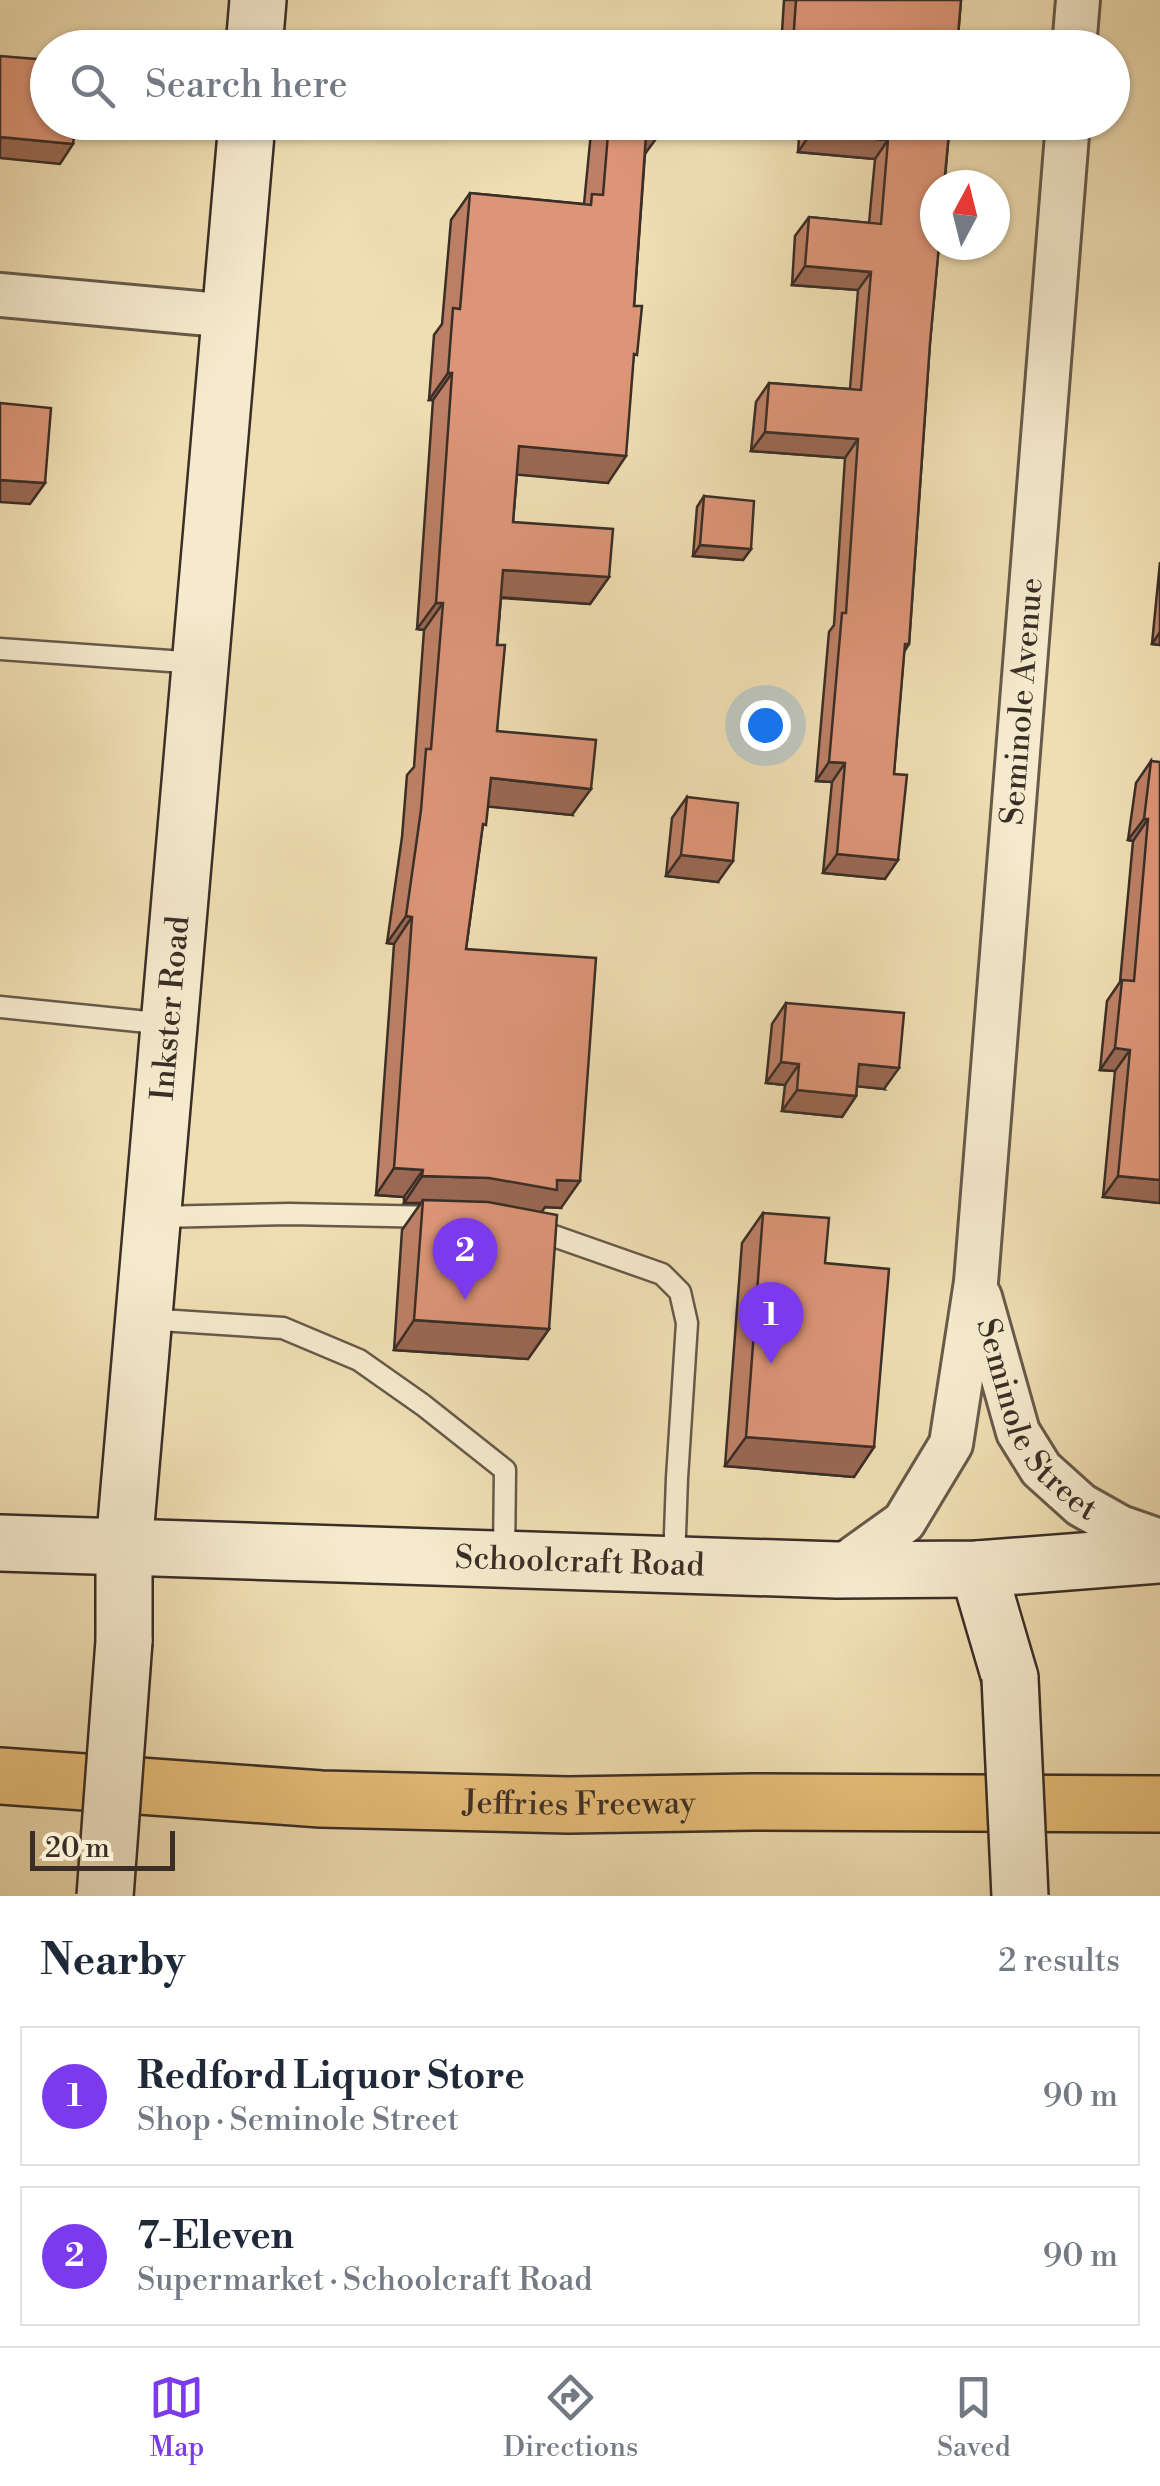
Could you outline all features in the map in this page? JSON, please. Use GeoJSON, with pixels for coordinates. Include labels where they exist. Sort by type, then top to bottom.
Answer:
{"type":"FeatureCollection","features":[{"type":"Feature","properties":{"kind":"highway","name":"Jeffries Freeway"},"geometry":{"type":"LineString","coordinates":[[0,1776],[321,1800],[1160,1804]]}},
{"type":"Feature","properties":{"kind":"main road"},"geometry":{"type":"LineString","coordinates":[[256,30],[258,0]]}},
{"type":"Feature","properties":{"kind":"main road","name":"Inkster Road"},"geometry":{"type":"LineString","coordinates":[[104,1896],[124,1641],[124,1547],[246,140]]}},
{"type":"Feature","properties":{"kind":"main road","name":"Schoolcraft Road"},"geometry":{"type":"LineString","coordinates":[[0,1542],[837,1570],[978,1569],[1160,1555]]}},
{"type":"Feature","properties":{"kind":"main road"},"geometry":{"type":"LineString","coordinates":[[978,1569],[1010,1678],[1020,1896]]}},
{"type":"Feature","properties":{"kind":"street"},"geometry":{"type":"LineString","coordinates":[[1076,30],[1078,0]]}},
{"type":"Feature","properties":{"kind":"street","name":"Seminole Avenue"},"geometry":{"type":"LineString","coordinates":[[976,1282],[1067,140]]}},
{"type":"Feature","properties":{"kind":"street"},"geometry":{"type":"LineString","coordinates":[[0,294],[231,316]]}},
{"type":"Feature","properties":{"kind":"street","name":"Seminole Street"},"geometry":{"type":"LineString","coordinates":[[976,1282],[1018,1432],[1041,1470],[1081,1504],[1120,1527],[1160,1541]]}},
{"type":"Feature","properties":{"kind":"street","name":"Seminole Street"},"geometry":{"type":"LineString","coordinates":[[837,1570],[904,1522],[950,1444],[976,1282]]}},
{"type":"Feature","properties":{"kind":"lane"},"geometry":{"type":"LineString","coordinates":[[0,649],[201,663]]}},
{"type":"Feature","properties":{"kind":"lane"},"geometry":{"type":"LineString","coordinates":[[0,1007],[169,1024]]}},
{"type":"Feature","properties":{"kind":"lane"},"geometry":{"type":"LineString","coordinates":[[152,1217],[448,1217]]}},
{"type":"Feature","properties":{"kind":"lane"},"geometry":{"type":"LineString","coordinates":[[514,1225],[662,1274],[680,1292],[687,1323],[674,1564]]}},
{"type":"Feature","properties":{"kind":"lane"},"geometry":{"type":"LineString","coordinates":[[143,1319],[284,1328],[358,1360],[505,1470],[504,1559]]}},
{"type":"Feature","properties":{"kind":"building"},"geometry":{"type":"Polygon","coordinates":[[[796,0],[961,0],[958,30],[794,30],[796,0]]]}},
{"type":"Feature","properties":{"kind":"building"},"geometry":{"type":"Polygon","coordinates":[[[0,56],[30,58],[30,140],[0,137],[0,56]]]}},
{"type":"Feature","properties":{"kind":"building"},"geometry":{"type":"Polygon","coordinates":[[[31,140],[74,140],[73,144],[31,140]]]}},
{"type":"Feature","properties":{"kind":"building"},"geometry":{"type":"Polygon","coordinates":[[[608,140],[646,140],[634,306],[642,306],[626,456],[519,446],[513,522],[613,529],[609,577],[503,570],[497,645],[505,645],[497,731],[596,740],[591,789],[491,778],[466,949],[596,958],[580,1181],[557,1180],[557,1190],[489,1178],[422,1176],[423,1170],[394,1168],[412,917],[406,916],[426,749],[431,749],[443,603],[436,603],[452,373],[448,373],[453,308],[460,309],[470,193],[591,205],[592,194],[603,195],[608,140]]]}},
{"type":"Feature","properties":{"kind":"building"},"geometry":{"type":"Polygon","coordinates":[[[888,140],[948,140],[945,170],[920,170],[920,260],[938,260],[909,644],[905,644],[894,774],[907,775],[898,860],[837,854],[845,763],[829,762],[842,613],[846,613],[858,439],[765,432],[769,383],[861,390],[871,272],[805,266],[809,217],[881,224],[888,140]]]}},
{"type":"Feature","properties":{"kind":"building"},"geometry":{"type":"Polygon","coordinates":[[[0,403],[51,408],[45,483],[0,480],[0,403]]]}},
{"type":"Feature","properties":{"kind":"building"},"geometry":{"type":"Polygon","coordinates":[[[704,496],[754,501],[751,549],[700,545],[704,496]]]}},
{"type":"Feature","properties":{"kind":"building"},"geometry":{"type":"Polygon","coordinates":[[[1151,761],[1160,762],[1160,1180],[1118,1176],[1130,1050],[1115,1048],[1122,980],[1134,981],[1151,761]]]}},
{"type":"Feature","properties":{"kind":"building"},"geometry":{"type":"Polygon","coordinates":[[[687,797],[738,803],[733,861],[681,855],[687,797]]]}},
{"type":"Feature","properties":{"kind":"building"},"geometry":{"type":"Polygon","coordinates":[[[786,1003],[904,1013],[899,1068],[859,1064],[856,1096],[797,1090],[799,1064],[781,1062],[786,1003]]]}},
{"type":"Feature","properties":{"kind":"building"},"geometry":{"type":"Polygon","coordinates":[[[423,1200],[488,1202],[557,1215],[549,1329],[414,1320],[423,1200]]]}},
{"type":"Feature","properties":{"kind":"building"},"geometry":{"type":"Polygon","coordinates":[[[763,1213],[829,1218],[825,1263],[889,1269],[874,1447],[746,1437],[763,1213]]]}},
{"type":"Feature","properties":{"kind":"place","name":"7-Eleven"},"geometry":{"type":"Point","coordinates":[465,1300]}},
{"type":"Feature","properties":{"kind":"place","name":"Redford Liquor Store"},"geometry":{"type":"Point","coordinates":[771,1364]}}]}
